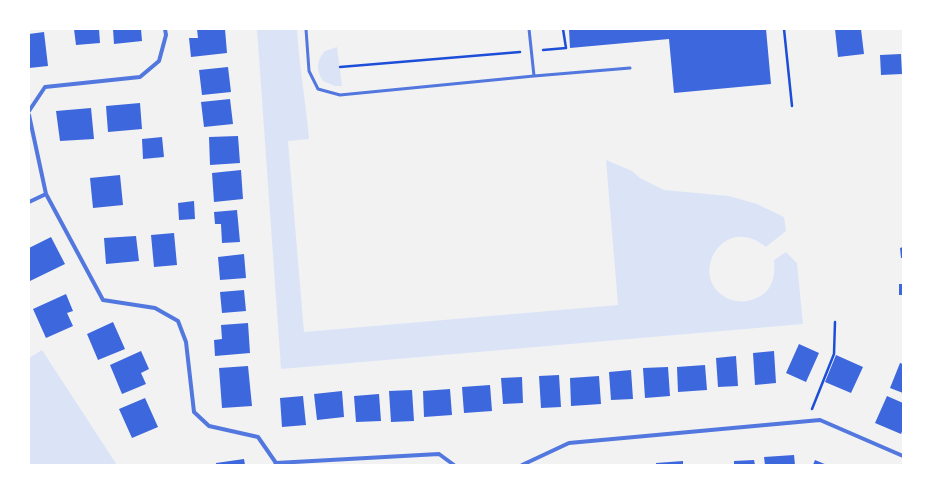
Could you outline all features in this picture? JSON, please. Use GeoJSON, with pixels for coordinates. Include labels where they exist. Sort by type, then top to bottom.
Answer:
{"type":"FeatureCollection","features":[{"type":"Feature","properties":{"kind":"street"},"geometry":{"type":"LineString","coordinates":[[29,111],[45,87],[140,77],[159,61],[166,35],[165,29]]}},
{"type":"Feature","properties":{"kind":"street"},"geometry":{"type":"LineString","coordinates":[[29,115],[46,194],[103,300],[155,308],[178,322],[186,342],[194,412],[209,426],[258,437],[276,464],[439,454],[454,465]]}},
{"type":"Feature","properties":{"kind":"street"},"geometry":{"type":"LineString","coordinates":[[29,202],[46,194]]}},
{"type":"Feature","properties":{"kind":"street"},"geometry":{"type":"LineString","coordinates":[[522,465],[569,443],[820,420],[903,456]]}},
{"type":"Feature","properties":{"kind":"lane"},"geometry":{"type":"LineString","coordinates":[[306,29],[310,70],[318,89],[340,95],[630,68]]}},
{"type":"Feature","properties":{"kind":"lane"},"geometry":{"type":"LineString","coordinates":[[529,29],[534,76]]}},
{"type":"Feature","properties":{"kind":"path"},"geometry":{"type":"LineString","coordinates":[[340,67],[566,48],[564,29]]}},
{"type":"Feature","properties":{"kind":"path"},"geometry":{"type":"LineString","coordinates":[[784,29],[792,106]]}},
{"type":"Feature","properties":{"kind":"path"},"geometry":{"type":"LineString","coordinates":[[807,421],[834,354],[835,322]]}},
{"type":"Feature","properties":{"kind":"shaded area"},"geometry":{"type":"Polygon","coordinates":[[[257,29],[297,29],[309,139],[288,141],[304,332],[618,305],[606,160],[632,171],[640,178],[664,190],[729,196],[757,204],[784,217],[786,231],[766,247],[750,238],[735,237],[723,243],[714,253],[710,266],[711,279],[718,291],[732,300],[747,301],[755,299],[766,292],[769,288],[774,275],[774,260],[786,252],[797,263],[803,324],[281,369],[257,29]]]}},
{"type":"Feature","properties":{"kind":"shaded area"},"geometry":{"type":"Polygon","coordinates":[[[337,47],[342,86],[335,86],[323,81],[318,69],[320,58],[325,51],[337,47]]]}},
{"type":"Feature","properties":{"kind":"shaded area"},"geometry":{"type":"Polygon","coordinates":[[[42,350],[117,465],[29,465],[29,358],[42,350]]]}},
{"type":"Feature","properties":{"kind":"building"},"geometry":{"type":"Polygon","coordinates":[[[74,29],[99,29],[100,43],[76,45],[74,29]]]}},
{"type":"Feature","properties":{"kind":"building"},"geometry":{"type":"Polygon","coordinates":[[[113,29],[141,29],[142,41],[114,44],[113,29]]]}},
{"type":"Feature","properties":{"kind":"building"},"geometry":{"type":"Polygon","coordinates":[[[197,29],[225,29],[227,53],[191,57],[189,38],[198,38],[197,29]]]}},
{"type":"Feature","properties":{"kind":"building"},"geometry":{"type":"Polygon","coordinates":[[[569,29],[766,29],[771,84],[674,93],[669,39],[570,48],[569,29]]]}},
{"type":"Feature","properties":{"kind":"building"},"geometry":{"type":"Polygon","coordinates":[[[835,29],[861,29],[864,54],[838,57],[835,29]]]}},
{"type":"Feature","properties":{"kind":"building"},"geometry":{"type":"Polygon","coordinates":[[[44,32],[48,66],[29,68],[29,34],[44,32]]]}},
{"type":"Feature","properties":{"kind":"building"},"geometry":{"type":"Polygon","coordinates":[[[901,54],[902,74],[881,75],[880,55],[901,54]]]}},
{"type":"Feature","properties":{"kind":"building"},"geometry":{"type":"Polygon","coordinates":[[[228,67],[231,92],[202,95],[199,70],[228,67]]]}},
{"type":"Feature","properties":{"kind":"building"},"geometry":{"type":"Polygon","coordinates":[[[230,99],[233,124],[204,127],[201,102],[230,99]]]}},
{"type":"Feature","properties":{"kind":"building"},"geometry":{"type":"Polygon","coordinates":[[[140,103],[142,129],[108,132],[106,106],[140,103]]]}},
{"type":"Feature","properties":{"kind":"building"},"geometry":{"type":"Polygon","coordinates":[[[91,108],[94,139],[60,141],[56,111],[91,108]]]}},
{"type":"Feature","properties":{"kind":"building"},"geometry":{"type":"Polygon","coordinates":[[[238,136],[240,163],[210,165],[209,137],[238,136]]]}},
{"type":"Feature","properties":{"kind":"building"},"geometry":{"type":"Polygon","coordinates":[[[162,137],[164,157],[143,159],[142,139],[162,137]]]}},
{"type":"Feature","properties":{"kind":"building"},"geometry":{"type":"Polygon","coordinates":[[[241,170],[243,199],[214,202],[212,173],[241,170]]]}},
{"type":"Feature","properties":{"kind":"building"},"geometry":{"type":"Polygon","coordinates":[[[120,175],[123,205],[93,208],[90,178],[120,175]]]}},
{"type":"Feature","properties":{"kind":"building"},"geometry":{"type":"Polygon","coordinates":[[[194,201],[195,219],[179,220],[178,203],[194,201]]]}},
{"type":"Feature","properties":{"kind":"building"},"geometry":{"type":"Polygon","coordinates":[[[237,210],[240,242],[222,243],[221,224],[215,224],[214,212],[237,210]]]}},
{"type":"Feature","properties":{"kind":"building"},"geometry":{"type":"Polygon","coordinates":[[[174,233],[177,265],[154,267],[151,235],[174,233]]]}},
{"type":"Feature","properties":{"kind":"building"},"geometry":{"type":"Polygon","coordinates":[[[136,236],[139,261],[106,264],[104,238],[136,236]]]}},
{"type":"Feature","properties":{"kind":"building"},"geometry":{"type":"Polygon","coordinates":[[[51,237],[65,264],[30,281],[29,248],[51,237]]]}},
{"type":"Feature","properties":{"kind":"building"},"geometry":{"type":"Polygon","coordinates":[[[903,247],[903,258],[901,258],[900,248],[903,247]]]}},
{"type":"Feature","properties":{"kind":"building"},"geometry":{"type":"Polygon","coordinates":[[[244,254],[246,278],[220,280],[218,257],[244,254]]]}},
{"type":"Feature","properties":{"kind":"building"},"geometry":{"type":"Polygon","coordinates":[[[899,284],[903,284],[903,295],[899,295],[899,284]]]}},
{"type":"Feature","properties":{"kind":"building"},"geometry":{"type":"Polygon","coordinates":[[[244,290],[246,311],[222,313],[220,292],[244,290]]]}},
{"type":"Feature","properties":{"kind":"building"},"geometry":{"type":"Polygon","coordinates":[[[66,294],[73,311],[67,313],[73,326],[46,338],[33,309],[66,294]]]}},
{"type":"Feature","properties":{"kind":"building"},"geometry":{"type":"Polygon","coordinates":[[[113,322],[125,349],[98,360],[87,334],[113,322]]]}},
{"type":"Feature","properties":{"kind":"building"},"geometry":{"type":"Polygon","coordinates":[[[248,323],[250,353],[215,356],[214,340],[222,339],[221,325],[248,323]]]}},
{"type":"Feature","properties":{"kind":"building"},"geometry":{"type":"Polygon","coordinates":[[[799,344],[819,353],[806,382],[786,373],[799,344]]]}},
{"type":"Feature","properties":{"kind":"building"},"geometry":{"type":"Polygon","coordinates":[[[141,351],[149,369],[141,373],[146,384],[122,394],[110,365],[141,351]]]}},
{"type":"Feature","properties":{"kind":"building"},"geometry":{"type":"Polygon","coordinates":[[[774,351],[776,383],[755,385],[753,353],[774,351]]]}},
{"type":"Feature","properties":{"kind":"building"},"geometry":{"type":"Polygon","coordinates":[[[836,355],[863,367],[851,393],[825,382],[836,355]]]}},
{"type":"Feature","properties":{"kind":"building"},"geometry":{"type":"Polygon","coordinates":[[[736,356],[738,386],[718,387],[716,358],[736,356]]]}},
{"type":"Feature","properties":{"kind":"building"},"geometry":{"type":"Polygon","coordinates":[[[900,363],[903,364],[903,393],[890,388],[900,363]]]}},
{"type":"Feature","properties":{"kind":"building"},"geometry":{"type":"Polygon","coordinates":[[[705,365],[707,390],[678,392],[677,367],[705,365]]]}},
{"type":"Feature","properties":{"kind":"building"},"geometry":{"type":"Polygon","coordinates":[[[248,366],[252,406],[222,408],[219,368],[248,366]]]}},
{"type":"Feature","properties":{"kind":"building"},"geometry":{"type":"Polygon","coordinates":[[[668,367],[670,396],[645,398],[643,368],[668,367]]]}},
{"type":"Feature","properties":{"kind":"building"},"geometry":{"type":"Polygon","coordinates":[[[631,370],[633,399],[611,400],[609,372],[631,370]]]}},
{"type":"Feature","properties":{"kind":"building"},"geometry":{"type":"Polygon","coordinates":[[[559,375],[561,407],[541,408],[539,376],[559,375]]]}},
{"type":"Feature","properties":{"kind":"building"},"geometry":{"type":"Polygon","coordinates":[[[599,376],[601,404],[571,406],[570,378],[599,376]]]}},
{"type":"Feature","properties":{"kind":"building"},"geometry":{"type":"Polygon","coordinates":[[[522,377],[523,403],[503,404],[501,378],[522,377]]]}},
{"type":"Feature","properties":{"kind":"building"},"geometry":{"type":"Polygon","coordinates":[[[490,385],[492,411],[464,413],[462,387],[490,385]]]}},
{"type":"Feature","properties":{"kind":"building"},"geometry":{"type":"Polygon","coordinates":[[[450,389],[452,415],[424,417],[423,391],[450,389]]]}},
{"type":"Feature","properties":{"kind":"building"},"geometry":{"type":"Polygon","coordinates":[[[412,390],[414,421],[391,422],[389,391],[412,390]]]}},
{"type":"Feature","properties":{"kind":"building"},"geometry":{"type":"Polygon","coordinates":[[[342,391],[344,417],[317,420],[314,394],[342,391]]]}},
{"type":"Feature","properties":{"kind":"building"},"geometry":{"type":"Polygon","coordinates":[[[379,394],[381,421],[356,422],[354,396],[379,394]]]}},
{"type":"Feature","properties":{"kind":"building"},"geometry":{"type":"Polygon","coordinates":[[[303,396],[306,425],[282,427],[280,398],[303,396]]]}},
{"type":"Feature","properties":{"kind":"building"},"geometry":{"type":"Polygon","coordinates":[[[887,396],[903,403],[903,429],[901,434],[875,423],[887,396]]]}},
{"type":"Feature","properties":{"kind":"building"},"geometry":{"type":"Polygon","coordinates":[[[145,398],[158,427],[132,438],[119,409],[145,398]]]}},
{"type":"Feature","properties":{"kind":"building"},"geometry":{"type":"Polygon","coordinates":[[[794,455],[795,465],[765,465],[764,457],[794,455]]]}},
{"type":"Feature","properties":{"kind":"building"},"geometry":{"type":"Polygon","coordinates":[[[244,459],[245,465],[216,465],[216,463],[244,459]]]}},
{"type":"Feature","properties":{"kind":"building"},"geometry":{"type":"Polygon","coordinates":[[[754,460],[755,465],[734,465],[734,461],[754,460]]]}},
{"type":"Feature","properties":{"kind":"building"},"geometry":{"type":"Polygon","coordinates":[[[815,460],[827,465],[813,465],[815,460]]]}},
{"type":"Feature","properties":{"kind":"building"},"geometry":{"type":"Polygon","coordinates":[[[683,461],[683,465],[656,465],[656,463],[683,461]]]}}]}
